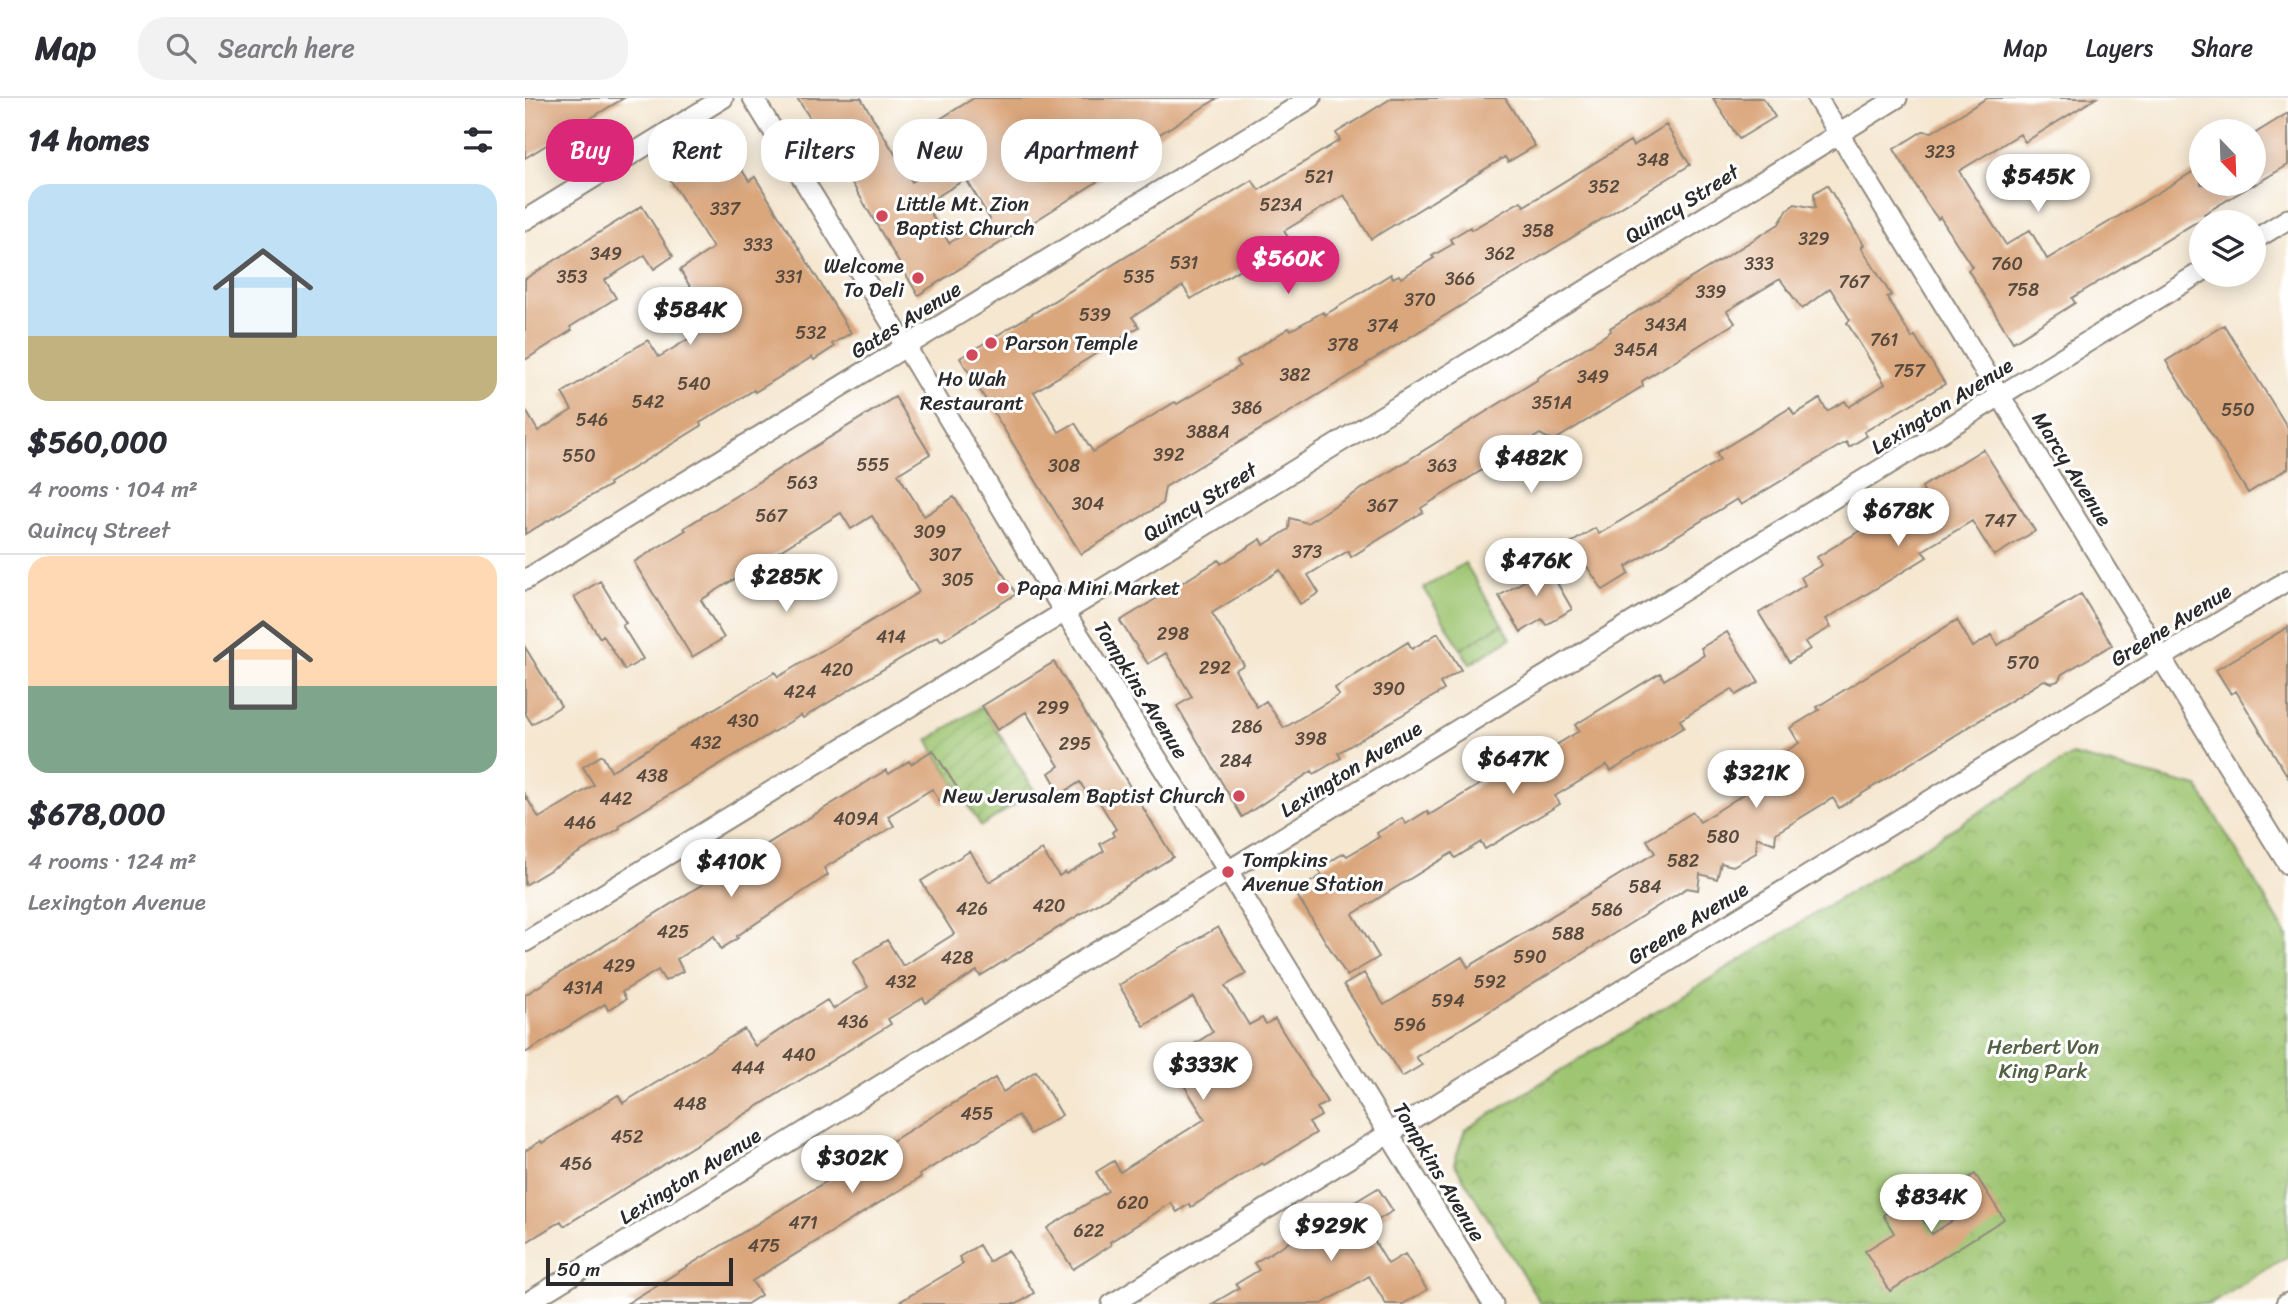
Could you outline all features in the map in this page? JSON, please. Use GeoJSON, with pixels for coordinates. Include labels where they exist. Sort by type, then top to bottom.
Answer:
{"type":"FeatureCollection","features":[{"type":"Feature","properties":{"kind":"street"},"geometry":{"type":"LineString","coordinates":[[525,220],[723,98]]}},
{"type":"Feature","properties":{"kind":"street","name":"Tompkins Avenue"},"geometry":{"type":"LineString","coordinates":[[753,98],[1065,612],[1228,871],[1493,1304]]}},
{"type":"Feature","properties":{"kind":"street","name":"Gates Avenue"},"geometry":{"type":"LineString","coordinates":[[525,580],[1311,98]]}},
{"type":"Feature","properties":{"kind":"street","name":"Marcy Avenue"},"geometry":{"type":"LineString","coordinates":[[1817,98],[2288,864]]}},
{"type":"Feature","properties":{"kind":"street","name":"Quincy Street"},"geometry":{"type":"LineString","coordinates":[[525,942],[1896,98]]}},
{"type":"Feature","properties":{"kind":"street"},"geometry":{"type":"LineString","coordinates":[[2266,233],[2288,219]]}},
{"type":"Feature","properties":{"kind":"street","name":"Lexington Avenue"},"geometry":{"type":"LineString","coordinates":[[525,1304],[2189,279]]}},
{"type":"Feature","properties":{"kind":"street","name":"Greene Avenue"},"geometry":{"type":"LineString","coordinates":[[1112,1304],[2288,580]]}},
{"type":"Feature","properties":{"kind":"green space"},"geometry":{"type":"Polygon","coordinates":[[[1465,563],[1502,624],[1461,649],[1424,588],[1465,563]]]}},
{"type":"Feature","properties":{"kind":"green space"},"geometry":{"type":"Polygon","coordinates":[[[1502,624],[1511,638],[1470,664],[1461,649],[1502,624]]]}},
{"type":"Feature","properties":{"kind":"green space"},"geometry":{"type":"Polygon","coordinates":[[[982,706],[1035,792],[981,826],[928,740],[982,706]]]}},
{"type":"Feature","properties":{"kind":"green space","name":"Herbert Von King Park"},"geometry":{"type":"Polygon","coordinates":[[[2072,755],[2198,787],[2288,937],[2288,1256],[2211,1304],[1541,1304],[1454,1163],[1465,1130],[2072,755]]]}},
{"type":"Feature","properties":{"kind":"building"},"geometry":{"type":"Polygon","coordinates":[[[525,98],[624,98],[589,119],[546,119],[546,145],[525,158],[525,98]]]}},
{"type":"Feature","properties":{"kind":"building"},"geometry":{"type":"Polygon","coordinates":[[[797,98],[861,98],[874,119],[811,119],[797,98]]]}},
{"type":"Feature","properties":{"kind":"building"},"geometry":{"type":"Polygon","coordinates":[[[974,98],[1218,98],[1162,133],[1162,119],[1001,119],[1001,182],[1097,182],[918,295],[851,182],[879,182],[879,128],[893,151],[893,182],[961,182],[925,204],[949,243],[990,219],[968,182],[987,182],[987,119],[940,119],[974,98]]]}},
{"type":"Feature","properties":{"kind":"building"},"geometry":{"type":"Polygon","coordinates":[[[1392,98],[1505,98],[1535,146],[1508,162],[1505,157],[1371,239],[1344,195],[1284,231],[1289,239],[1191,299],[1183,286],[1132,317],[1139,327],[1034,392],[1059,432],[1075,423],[1093,452],[1240,366],[1237,361],[1289,328],[1291,330],[1323,312],[1325,315],[1391,274],[1393,278],[1399,275],[1401,278],[1453,244],[1450,239],[1470,227],[1471,230],[1521,201],[1524,206],[1630,141],[1633,146],[1666,125],[1690,165],[1165,487],[1162,504],[1081,554],[960,358],[1252,180],[1259,190],[1340,140],[1336,133],[1392,98]]]}},
{"type":"Feature","properties":{"kind":"building"},"geometry":{"type":"Polygon","coordinates":[[[1713,98],[1763,98],[1775,117],[1739,139],[1713,98]]]}},
{"type":"Feature","properties":{"kind":"building"},"geometry":{"type":"Polygon","coordinates":[[[1987,98],[2096,98],[2025,142],[2020,134],[1959,171],[2006,245],[2030,230],[2047,259],[2189,174],[2189,196],[2234,196],[2211,210],[2189,210],[2189,226],[2072,298],[2075,303],[2013,342],[1968,270],[1972,267],[1940,217],[1938,219],[1927,204],[1894,149],[1923,131],[1932,132],[1987,98]]]}},
{"type":"Feature","properties":{"kind":"building"},"geometry":{"type":"Polygon","coordinates":[[[2288,113],[2288,165],[2266,178],[2266,127],[2288,113]]]}},
{"type":"Feature","properties":{"kind":"building"},"geometry":{"type":"Polygon","coordinates":[[[755,177],[851,333],[832,344],[834,347],[814,360],[812,357],[755,392],[754,390],[609,483],[610,485],[525,534],[525,409],[538,431],[572,410],[562,393],[648,340],[659,357],[713,324],[680,270],[713,248],[672,182],[747,182],[747,178],[749,181],[755,177]]]}},
{"type":"Feature","properties":{"kind":"building"},"geometry":{"type":"Polygon","coordinates":[[[1827,185],[1891,295],[1887,297],[1945,384],[1864,432],[1867,436],[1849,447],[1846,442],[1741,505],[1737,499],[1626,567],[1629,574],[1603,590],[1571,543],[1595,528],[1599,534],[1720,460],[1716,453],[1790,408],[1794,415],[1820,399],[1827,411],[1845,401],[1849,407],[1885,384],[1847,323],[1850,320],[1830,288],[1802,309],[1780,279],[1727,311],[1735,323],[1642,381],[1643,386],[1553,441],[1540,434],[1421,508],[1423,512],[1351,557],[1348,551],[1308,575],[1319,593],[1300,604],[1280,570],[1212,613],[1244,665],[1235,670],[1257,707],[1266,701],[1284,728],[1339,695],[1335,688],[1408,642],[1412,649],[1438,633],[1461,670],[1440,683],[1444,690],[1338,753],[1341,758],[1314,774],[1312,771],[1242,817],[1177,706],[1192,697],[1166,653],[1148,664],[1120,621],[1219,560],[1221,564],[1261,539],[1264,545],[1289,529],[1290,518],[1307,523],[1537,380],[1604,336],[1611,331],[1610,328],[1779,224],[1788,209],[1795,204],[1815,208],[1814,193],[1827,185]]]}},
{"type":"Feature","properties":{"kind":"building"},"geometry":{"type":"Polygon","coordinates":[[[642,206],[673,256],[654,269],[645,255],[605,280],[616,298],[525,360],[525,279],[642,206]]]}},
{"type":"Feature","properties":{"kind":"building"},"geometry":{"type":"Polygon","coordinates":[[[2224,325],[2288,428],[2288,468],[2248,493],[2166,361],[2224,325]]]}},
{"type":"Feature","properties":{"kind":"building"},"geometry":{"type":"Polygon","coordinates":[[[895,397],[930,454],[898,474],[924,516],[954,497],[1016,594],[941,641],[938,636],[803,718],[801,715],[525,885],[525,795],[539,818],[594,785],[583,767],[602,755],[611,771],[775,672],[778,677],[919,592],[872,516],[851,529],[841,513],[701,600],[724,638],[692,657],[634,562],[895,397]]]}},
{"type":"Feature","properties":{"kind":"building"},"geometry":{"type":"Polygon","coordinates":[[[1983,449],[2035,531],[1994,556],[1972,521],[1922,551],[1927,557],[1826,619],[1831,627],[1805,642],[1810,649],[1789,662],[1759,613],[1805,585],[1801,577],[1822,565],[1817,557],[1924,492],[1922,487],[1983,449]]]}},
{"type":"Feature","properties":{"kind":"building"},"geometry":{"type":"Polygon","coordinates":[[[1544,560],[1572,609],[1546,625],[1542,619],[1521,632],[1499,596],[1526,580],[1522,574],[1544,560]]]}},
{"type":"Feature","properties":{"kind":"building"},"geometry":{"type":"Polygon","coordinates":[[[600,581],[626,623],[622,625],[643,659],[625,670],[603,635],[600,638],[574,597],[600,581]]]}},
{"type":"Feature","properties":{"kind":"building"},"geometry":{"type":"Polygon","coordinates":[[[2081,594],[2112,645],[2062,674],[2058,681],[2052,683],[2044,680],[1839,808],[1833,798],[1776,833],[1775,844],[1757,837],[1756,853],[1733,866],[1721,863],[1717,879],[1700,874],[1698,890],[1687,888],[1416,1057],[1422,1065],[1402,1077],[1344,985],[1364,973],[1384,1005],[1462,957],[1468,967],[1655,853],[1647,840],[1693,812],[1700,822],[1747,792],[1739,780],[1799,743],[1790,728],[1819,710],[1817,707],[1957,620],[1973,647],[1992,635],[1998,645],[2081,594]]]}},
{"type":"Feature","properties":{"kind":"building"},"geometry":{"type":"Polygon","coordinates":[[[2288,627],[2288,777],[2236,691],[2231,694],[2216,670],[2288,627]]]}},
{"type":"Feature","properties":{"kind":"building"},"geometry":{"type":"Polygon","coordinates":[[[1727,632],[1759,682],[1736,695],[1732,689],[1680,720],[1684,727],[1648,749],[1611,771],[1607,765],[1555,796],[1560,804],[1485,849],[1481,842],[1455,858],[1452,853],[1353,914],[1379,957],[1347,976],[1295,892],[1322,875],[1318,869],[1379,837],[1377,833],[1402,818],[1406,824],[1427,811],[1429,815],[1535,751],[1538,756],[1579,731],[1575,725],[1660,673],[1664,680],[1704,655],[1701,648],[1727,632]]]}},
{"type":"Feature","properties":{"kind":"building"},"geometry":{"type":"Polygon","coordinates":[[[525,647],[561,706],[532,724],[525,713],[525,647]]]}},
{"type":"Feature","properties":{"kind":"building"},"geometry":{"type":"Polygon","coordinates":[[[1054,662],[1173,857],[980,976],[977,971],[926,1003],[923,998],[888,1019],[891,1024],[564,1226],[561,1221],[525,1243],[525,1151],[618,1095],[623,1103],[744,1029],[755,1046],[827,1000],[833,1009],[868,987],[853,962],[887,940],[903,966],[954,934],[921,881],[970,851],[989,882],[1042,850],[1059,876],[1104,851],[1100,844],[1114,836],[1112,832],[1116,829],[1092,790],[1087,794],[1080,782],[1061,794],[1049,773],[1059,766],[1026,712],[997,730],[982,706],[1054,662]]]}},
{"type":"Feature","properties":{"kind":"building"},"geometry":{"type":"Polygon","coordinates":[[[933,750],[961,794],[942,805],[932,789],[888,816],[894,826],[824,868],[828,875],[737,936],[738,938],[721,949],[714,936],[677,959],[683,971],[665,981],[658,970],[622,992],[626,999],[608,1010],[605,1004],[525,1053],[525,995],[886,770],[889,774],[933,750]]]}},
{"type":"Feature","properties":{"kind":"building"},"geometry":{"type":"Polygon","coordinates":[[[1218,927],[1246,974],[1225,986],[1249,1025],[1262,1018],[1266,1024],[1275,1019],[1327,1102],[1317,1108],[1321,1116],[1309,1123],[1316,1133],[1191,1207],[1189,1204],[1177,1212],[1171,1203],[1073,1269],[1047,1228],[1108,1191],[1096,1172],[1114,1161],[1120,1172],[1205,1119],[1179,1077],[1190,1070],[1186,1064],[1198,1057],[1191,1046],[1213,1032],[1193,997],[1144,1026],[1119,985],[1218,927]]]}},
{"type":"Feature","properties":{"kind":"building"},"geometry":{"type":"Polygon","coordinates":[[[1036,1071],[1062,1115],[1030,1134],[1018,1115],[752,1281],[761,1295],[747,1304],[626,1304],[995,1078],[1003,1092],[1036,1071]]]}},
{"type":"Feature","properties":{"kind":"building"},"geometry":{"type":"Polygon","coordinates":[[[1975,1174],[2004,1219],[1890,1291],[1865,1251],[1894,1233],[1883,1215],[1909,1198],[1932,1234],[1964,1213],[1950,1190],[1975,1174]]]}},
{"type":"Feature","properties":{"kind":"building"},"geometry":{"type":"Polygon","coordinates":[[[1378,1188],[1393,1211],[1366,1227],[1388,1264],[1405,1254],[1427,1290],[1403,1304],[1386,1304],[1369,1276],[1322,1304],[1212,1304],[1239,1288],[1236,1284],[1259,1270],[1254,1263],[1378,1188]]]}},
{"type":"Feature","properties":{"kind":"building"},"geometry":{"type":"Polygon","coordinates":[[[979,1245],[989,1262],[1008,1250],[1034,1293],[1017,1304],[896,1304],[963,1264],[959,1257],[979,1245]]]}},
{"type":"Feature","properties":{"kind":"place","name":"Little Mt. Zion Baptist Church"},"geometry":{"type":"Point","coordinates":[882,216]}},
{"type":"Feature","properties":{"kind":"place","name":"Welcome To Deli"},"geometry":{"type":"Point","coordinates":[918,278]}},
{"type":"Feature","properties":{"kind":"place","name":"Parson Temple"},"geometry":{"type":"Point","coordinates":[991,343]}},
{"type":"Feature","properties":{"kind":"place","name":"Ho Wah Restaurant"},"geometry":{"type":"Point","coordinates":[972,355]}},
{"type":"Feature","properties":{"kind":"place","name":"Papa Mini Market"},"geometry":{"type":"Point","coordinates":[1003,588]}},
{"type":"Feature","properties":{"kind":"place","name":"New Jerusalem Baptist Church"},"geometry":{"type":"Point","coordinates":[1239,796]}},
{"type":"Feature","properties":{"kind":"place","name":"Tompkins Avenue Station"},"geometry":{"type":"Point","coordinates":[1228,872]}}]}
